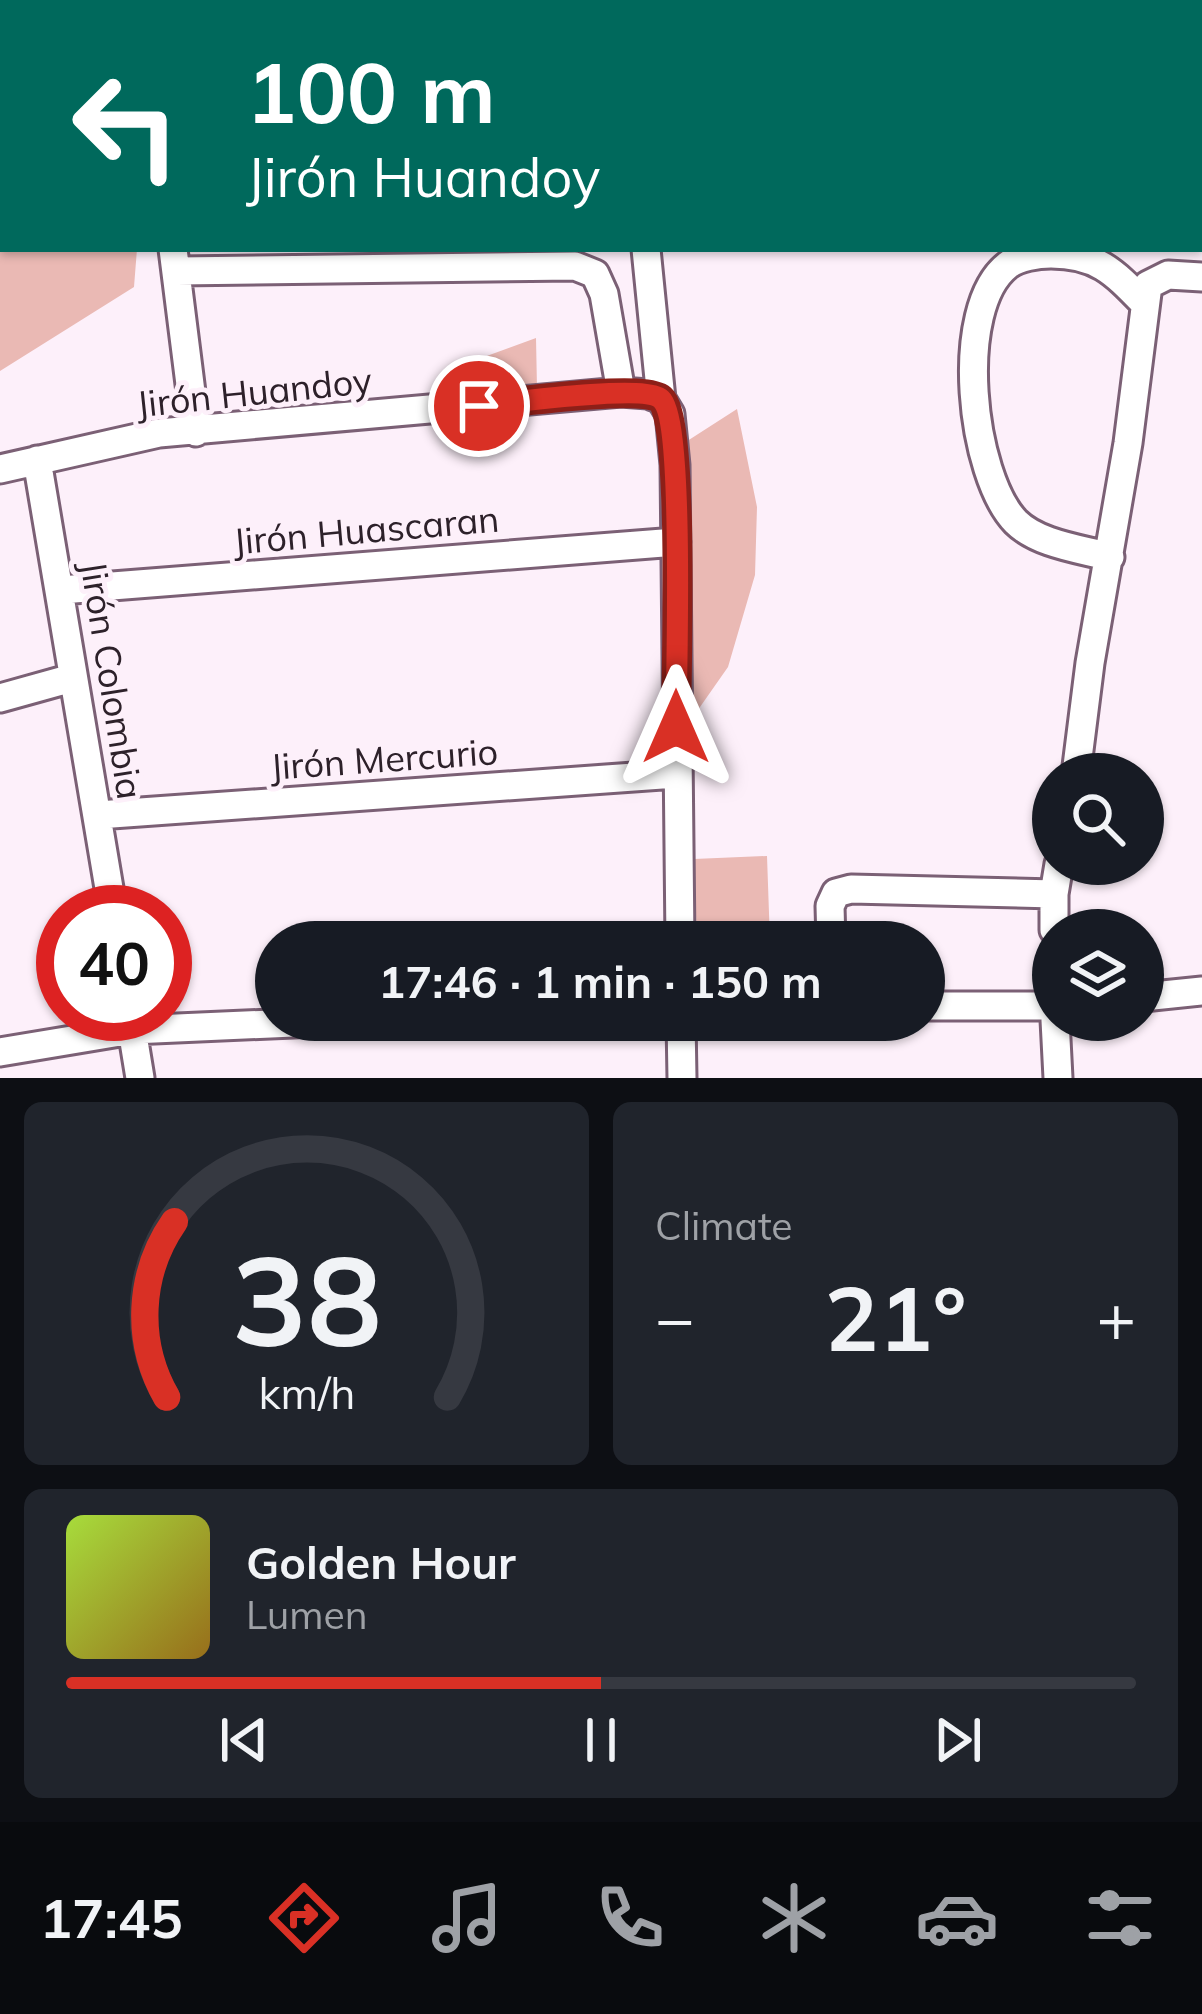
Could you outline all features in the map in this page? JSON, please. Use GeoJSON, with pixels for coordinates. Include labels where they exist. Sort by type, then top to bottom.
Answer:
{"type":"FeatureCollection","features":[{"type":"Feature","properties":{"kind":"street"},"geometry":{"type":"LineString","coordinates":[[646,252],[661,399],[670,415],[675,465],[680,921]]}},
{"type":"Feature","properties":{"kind":"street"},"geometry":{"type":"LineString","coordinates":[[1110,557],[1032,534],[1013,520],[991,474],[979,423],[973,380],[979,308],[994,278],[1011,262],[1041,254],[1073,254],[1111,268],[1144,303]]}},
{"type":"Feature","properties":{"kind":"street"},"geometry":{"type":"LineString","coordinates":[[196,432],[175,260],[575,266],[595,274],[604,294],[621,392]]}},
{"type":"Feature","properties":{"kind":"street"},"geometry":{"type":"LineString","coordinates":[[1079,753],[1148,285],[1168,275],[1202,278]]}},
{"type":"Feature","properties":{"kind":"street","name":"Jirón Huandoy"},"geometry":{"type":"LineString","coordinates":[[0,469],[159,433],[621,392],[661,399]]}},
{"type":"Feature","properties":{"kind":"street","name":"Jirón Colombia"},"geometry":{"type":"LineString","coordinates":[[37,460],[109,885]]}},
{"type":"Feature","properties":{"kind":"street","name":"Jirón Huascaran"},"geometry":{"type":"LineString","coordinates":[[61,590],[676,542]]}},
{"type":"Feature","properties":{"kind":"street"},"geometry":{"type":"LineString","coordinates":[[0,698],[72,678]]}},
{"type":"Feature","properties":{"kind":"street","name":"Jirón Mercurio"},"geometry":{"type":"LineString","coordinates":[[98,815],[676,774]]}},
{"type":"Feature","properties":{"kind":"street"},"geometry":{"type":"LineString","coordinates":[[1054,909],[1056,885]]}},
{"type":"Feature","properties":{"kind":"street"},"geometry":{"type":"LineString","coordinates":[[830,921],[836,893],[851,889],[1054,894]]}},
{"type":"Feature","properties":{"kind":"street"},"geometry":{"type":"LineString","coordinates":[[1164,995],[1202,991]]}},
{"type":"Feature","properties":{"kind":"street"},"geometry":{"type":"LineString","coordinates":[[945,1006],[1032,1006]]}},
{"type":"Feature","properties":{"kind":"street"},"geometry":{"type":"LineString","coordinates":[[192,1021],[255,1021]]}},
{"type":"Feature","properties":{"kind":"street"},"geometry":{"type":"LineString","coordinates":[[0,1052],[48,1041]]}},
{"type":"Feature","properties":{"kind":"street"},"geometry":{"type":"LineString","coordinates":[[134,1041],[140,1078]]}},
{"type":"Feature","properties":{"kind":"street"},"geometry":{"type":"LineString","coordinates":[[681,1041],[682,1078]]}},
{"type":"Feature","properties":{"kind":"street"},"geometry":{"type":"LineString","coordinates":[[1056,1041],[1058,1078]]}},
{"type":"Feature","properties":{"kind":"shaded area"},"geometry":{"type":"Polygon","coordinates":[[[0,252],[137,252],[134,287],[0,371],[0,252]]]}},
{"type":"Feature","properties":{"kind":"shaded area"},"geometry":{"type":"Polygon","coordinates":[[[536,338],[537,388],[492,395],[483,380],[484,357],[536,338]]]}},
{"type":"Feature","properties":{"kind":"shaded area"},"geometry":{"type":"Polygon","coordinates":[[[737,409],[757,507],[755,575],[728,667],[679,737],[681,445],[737,409]]]}},
{"type":"Feature","properties":{"kind":"shaded area"},"geometry":{"type":"Polygon","coordinates":[[[767,856],[769,921],[696,921],[694,859],[767,856]]]}},
{"type":"Feature","properties":{"kind":"route"},"geometry":{"type":"LineString","coordinates":[[479,406],[621,392],[661,399],[670,415],[675,465],[676,727]]}}]}
